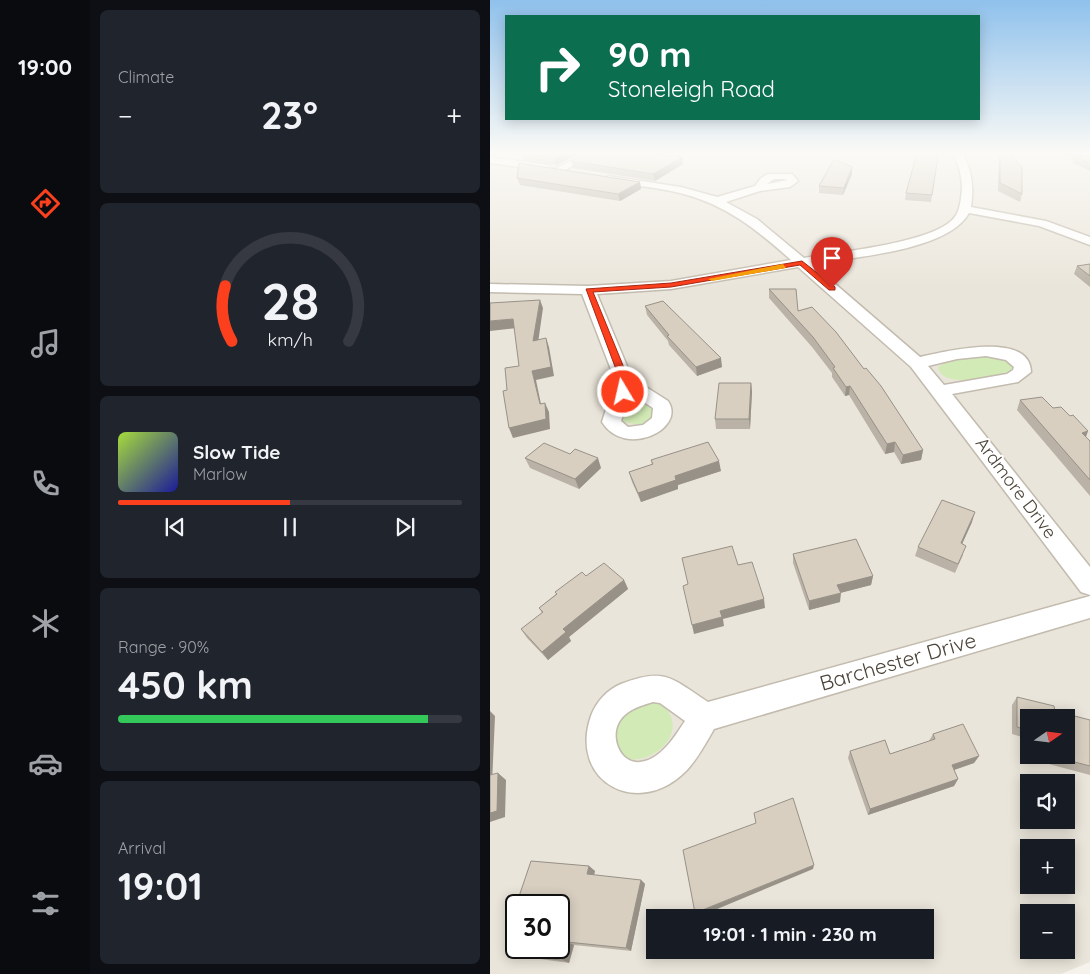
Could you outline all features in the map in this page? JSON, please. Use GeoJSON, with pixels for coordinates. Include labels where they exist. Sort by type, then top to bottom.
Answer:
{"type":"FeatureCollection","features":[{"type":"Feature","properties":{"kind":"street","name":"Ardmore Drive"},"geometry":{"type":"LineString","coordinates":[[709,198],[717,201],[753,221],[917,363],[941,391],[1090,585]]}},
{"type":"Feature","properties":{"kind":"street"},"geometry":{"type":"LineString","coordinates":[[717,201],[725,198]]}},
{"type":"Feature","properties":{"kind":"street"},"geometry":{"type":"LineString","coordinates":[[490,288],[588,290],[671,285],[922,241],[941,234],[954,225],[964,210],[965,198]]}},
{"type":"Feature","properties":{"kind":"street"},"geometry":{"type":"LineString","coordinates":[[964,210],[1042,223],[1090,242]]}},
{"type":"Feature","properties":{"kind":"street"},"geometry":{"type":"LineString","coordinates":[[588,290],[624,380]]}},
{"type":"Feature","properties":{"kind":"street"},"geometry":{"type":"LineString","coordinates":[[917,363],[994,351],[1015,357],[1022,365],[1022,372],[1012,378],[941,391]]}},
{"type":"Feature","properties":{"kind":"street","name":"Barchester Drive"},"geometry":{"type":"LineString","coordinates":[[705,717],[1090,608]]}},
{"type":"Feature","properties":{"kind":"shaded area"},"geometry":{"type":"Polygon","coordinates":[[[490,198],[1090,198],[1090,962],[1061,974],[490,974],[490,198]]]}},
{"type":"Feature","properties":{"kind":"green space"},"geometry":{"type":"Polygon","coordinates":[[[989,355],[1005,357],[1014,367],[1012,370],[995,376],[959,380],[941,374],[938,367],[947,362],[989,355]]]}},
{"type":"Feature","properties":{"kind":"green space"},"geometry":{"type":"Polygon","coordinates":[[[635,402],[652,405],[655,416],[641,425],[623,422],[620,419],[624,407],[635,402]]]}},
{"type":"Feature","properties":{"kind":"green space"},"geometry":{"type":"Polygon","coordinates":[[[658,701],[670,715],[673,728],[668,741],[658,751],[646,757],[633,760],[621,756],[613,743],[615,722],[634,702],[658,701]]]}},
{"type":"Feature","properties":{"kind":"building"},"geometry":{"type":"Polygon","coordinates":[[[1090,264],[1090,276],[1077,266],[1090,264]]]}},
{"type":"Feature","properties":{"kind":"building"},"geometry":{"type":"Polygon","coordinates":[[[769,289],[796,289],[798,311],[812,307],[836,332],[864,369],[866,368],[881,386],[923,450],[903,455],[895,442],[887,444],[850,386],[846,387],[833,368],[835,367],[813,337],[769,289]]]}},
{"type":"Feature","properties":{"kind":"building"},"geometry":{"type":"Polygon","coordinates":[[[540,300],[533,341],[546,338],[551,367],[532,371],[540,404],[545,403],[546,419],[509,428],[503,391],[507,390],[505,368],[519,366],[513,319],[490,321],[490,303],[540,300]]]}},
{"type":"Feature","properties":{"kind":"building"},"geometry":{"type":"Polygon","coordinates":[[[663,301],[721,358],[696,367],[667,336],[669,335],[645,306],[663,301]]]}},
{"type":"Feature","properties":{"kind":"building"},"geometry":{"type":"Polygon","coordinates":[[[719,383],[751,383],[749,419],[715,419],[719,383]]]}},
{"type":"Feature","properties":{"kind":"building"},"geometry":{"type":"Polygon","coordinates":[[[1042,397],[1053,408],[1061,407],[1070,416],[1073,415],[1088,431],[1082,433],[1090,441],[1090,480],[1020,400],[1042,397]]]}},
{"type":"Feature","properties":{"kind":"building"},"geometry":{"type":"Polygon","coordinates":[[[708,442],[719,461],[675,476],[676,480],[638,493],[629,472],[653,464],[651,460],[708,442]]]}},
{"type":"Feature","properties":{"kind":"building"},"geometry":{"type":"Polygon","coordinates":[[[544,443],[570,454],[575,449],[598,458],[575,479],[525,458],[544,443]]]}},
{"type":"Feature","properties":{"kind":"building"},"geometry":{"type":"Polygon","coordinates":[[[942,500],[975,512],[961,543],[966,546],[958,564],[918,547],[942,500]]]}},
{"type":"Feature","properties":{"kind":"building"},"geometry":{"type":"Polygon","coordinates":[[[856,539],[873,576],[837,585],[841,593],[809,601],[793,554],[856,539]]]}},
{"type":"Feature","properties":{"kind":"building"},"geometry":{"type":"Polygon","coordinates":[[[732,546],[738,565],[752,562],[764,599],[720,611],[722,617],[692,625],[683,586],[688,584],[682,558],[732,546]]]}},
{"type":"Feature","properties":{"kind":"building"},"geometry":{"type":"Polygon","coordinates":[[[604,563],[624,580],[563,629],[566,632],[542,652],[521,629],[543,612],[539,608],[557,594],[555,592],[582,572],[586,576],[604,563]]]}},
{"type":"Feature","properties":{"kind":"building"},"geometry":{"type":"Polygon","coordinates":[[[1017,697],[1054,706],[1055,709],[1020,709],[1020,728],[1017,727],[1017,697]]]}},
{"type":"Feature","properties":{"kind":"building"},"geometry":{"type":"Polygon","coordinates":[[[1075,716],[1090,720],[1090,766],[1075,762],[1075,716]]]}},
{"type":"Feature","properties":{"kind":"building"},"geometry":{"type":"Polygon","coordinates":[[[963,724],[979,756],[952,765],[958,779],[870,809],[850,751],[885,740],[890,754],[935,739],[933,734],[963,724]]]}},
{"type":"Feature","properties":{"kind":"building"},"geometry":{"type":"Polygon","coordinates":[[[498,773],[497,811],[490,813],[490,775],[498,773]]]}},
{"type":"Feature","properties":{"kind":"building"},"geometry":{"type":"Polygon","coordinates":[[[793,798],[814,865],[705,909],[694,909],[683,850],[756,823],[754,813],[793,798]]]}},
{"type":"Feature","properties":{"kind":"building"},"geometry":{"type":"Polygon","coordinates":[[[531,861],[589,866],[587,874],[641,880],[626,948],[570,942],[570,894],[520,894],[531,861]]]}},
{"type":"Feature","properties":{"kind":"slow traffic"},"geometry":{"type":"LineString","coordinates":[[712,279],[783,266]]}},
{"type":"Feature","properties":{"kind":"route"},"geometry":{"type":"LineString","coordinates":[[623,392],[624,380],[588,290],[671,285],[802,263],[832,288]]}}]}
